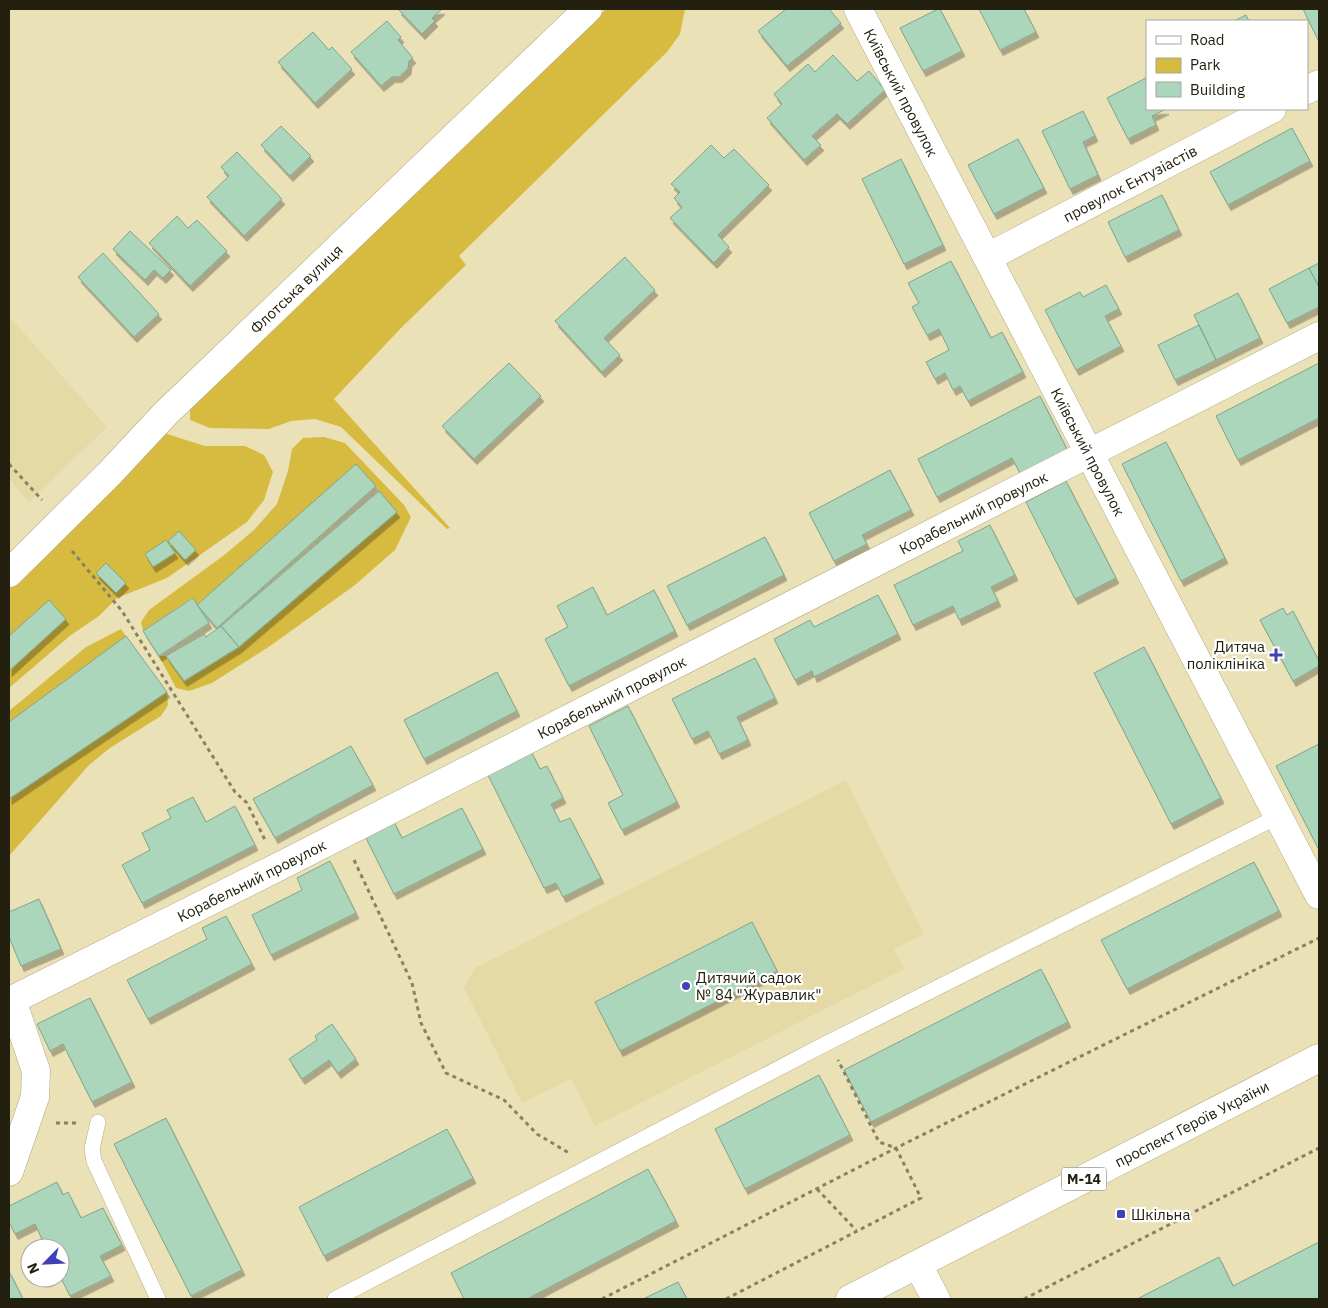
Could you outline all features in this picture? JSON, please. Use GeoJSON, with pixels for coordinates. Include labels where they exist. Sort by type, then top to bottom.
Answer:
{"type":"FeatureCollection","features":[{"type":"Feature","properties":{"kind":"main road","name":"Флотська вулиця"},"geometry":{"type":"LineString","coordinates":[[9,573],[62,522],[165,414],[588,9]]}},
{"type":"Feature","properties":{"kind":"main road","name":"Київський провулок"},"geometry":{"type":"LineString","coordinates":[[858,9],[1091,452],[1319,895]]}},
{"type":"Feature","properties":{"kind":"main road","name":"провулок Ентузіастів"},"geometry":{"type":"LineString","coordinates":[[988,257],[1270,110]]}},
{"type":"Feature","properties":{"kind":"main road","name":"Корабельний провулок"},"geometry":{"type":"LineString","coordinates":[[28,1117],[35,1097],[36,1072],[12,1000],[278,867],[1319,336]]}},
{"type":"Feature","properties":{"kind":"main road","name":"проспект Героїв України"},"geometry":{"type":"LineString","coordinates":[[850,1299],[1319,1058]]}},
{"type":"Feature","properties":{"kind":"main road"},"geometry":{"type":"LineString","coordinates":[[9,1172],[28,1117]]}},
{"type":"Feature","properties":{"kind":"main road"},"geometry":{"type":"LineString","coordinates":[[918,1265],[936,1299]]}},
{"type":"Feature","properties":{"kind":"lane"},"geometry":{"type":"LineString","coordinates":[[335,1299],[829,1042],[1279,816]]}},
{"type":"Feature","properties":{"kind":"lane"},"geometry":{"type":"LineString","coordinates":[[98,1122],[92,1149],[94,1161],[158,1299]]}},
{"type":"Feature","properties":{"kind":"path"},"geometry":{"type":"LineString","coordinates":[[9,464],[62,522],[64,542],[122,610],[235,792],[247,804],[278,867]]}},
{"type":"Feature","properties":{"kind":"path"},"geometry":{"type":"LineString","coordinates":[[341,834],[412,983],[421,1023],[446,1073],[504,1100],[537,1134],[591,1166]]}},
{"type":"Feature","properties":{"kind":"path"},"geometry":{"type":"LineString","coordinates":[[602,1299],[896,1148],[1319,938]]}},
{"type":"Feature","properties":{"kind":"path"},"geometry":{"type":"LineString","coordinates":[[726,1299],[921,1198],[896,1148],[879,1142],[829,1042]]}},
{"type":"Feature","properties":{"kind":"path"},"geometry":{"type":"LineString","coordinates":[[28,1117],[47,1124],[98,1122]]}},
{"type":"Feature","properties":{"kind":"path"},"geometry":{"type":"LineString","coordinates":[[1024,1299],[1319,1148]]}},
{"type":"Feature","properties":{"kind":"path"},"geometry":{"type":"LineString","coordinates":[[817,1189],[856,1230]]}},
{"type":"Feature","properties":{"kind":"shaded area"},"geometry":{"type":"Polygon","coordinates":[[[9,316],[107,427],[29,502],[9,479],[9,316]]]}},
{"type":"Feature","properties":{"kind":"shaded area"},"geometry":{"type":"Polygon","coordinates":[[[846,780],[924,934],[894,949],[904,969],[595,1126],[571,1079],[522,1103],[464,988],[475,968],[846,780]]]}},
{"type":"Feature","properties":{"kind":"green space"},"geometry":{"type":"Polygon","coordinates":[[[606,9],[685,9],[680,34],[667,52],[459,256],[466,265],[401,328],[334,399],[450,528],[447,529],[341,427],[315,419],[291,421],[269,429],[210,428],[190,420],[190,408],[606,9]]]}},
{"type":"Feature","properties":{"kind":"green space"},"geometry":{"type":"Polygon","coordinates":[[[164,433],[205,446],[245,446],[264,455],[273,472],[264,500],[247,522],[167,578],[117,598],[99,616],[71,635],[9,688],[9,587],[164,433]]]}},
{"type":"Feature","properties":{"kind":"green space"},"geometry":{"type":"Polygon","coordinates":[[[324,437],[345,443],[404,505],[411,517],[395,550],[355,585],[270,646],[212,683],[189,691],[176,688],[159,656],[166,656],[185,681],[239,647],[397,512],[356,464],[197,605],[192,598],[143,631],[141,622],[149,610],[223,556],[254,530],[277,504],[288,471],[292,449],[303,438],[324,437]]]}},
{"type":"Feature","properties":{"kind":"green space"},"geometry":{"type":"Polygon","coordinates":[[[121,629],[126,636],[9,722],[9,711],[86,647],[121,629]]]}},
{"type":"Feature","properties":{"kind":"green space"},"geometry":{"type":"Polygon","coordinates":[[[167,692],[168,705],[161,716],[110,748],[89,765],[9,856],[9,799],[167,692]]]}},
{"type":"Feature","properties":{"kind":"building"},"geometry":{"type":"Polygon","coordinates":[[[398,9],[442,9],[432,18],[435,21],[422,34],[398,9]]]}},
{"type":"Feature","properties":{"kind":"building"},"geometry":{"type":"Polygon","coordinates":[[[786,9],[829,9],[841,23],[787,66],[758,31],[786,9]]]}},
{"type":"Feature","properties":{"kind":"building"},"geometry":{"type":"Polygon","coordinates":[[[940,9],[962,51],[923,71],[900,28],[940,9]]]}},
{"type":"Feature","properties":{"kind":"building"},"geometry":{"type":"Polygon","coordinates":[[[979,9],[1024,9],[1036,32],[1000,50],[979,9]]]}},
{"type":"Feature","properties":{"kind":"building"},"geometry":{"type":"Polygon","coordinates":[[[1303,9],[1319,9],[1319,42],[1303,9]]]}},
{"type":"Feature","properties":{"kind":"building"},"geometry":{"type":"Polygon","coordinates":[[[1246,15],[1248,20],[1236,20],[1246,15]]]}},
{"type":"Feature","properties":{"kind":"building"},"geometry":{"type":"Polygon","coordinates":[[[387,21],[401,37],[398,40],[413,58],[409,61],[408,69],[399,77],[392,77],[381,86],[351,52],[387,21]]]}},
{"type":"Feature","properties":{"kind":"building"},"geometry":{"type":"Polygon","coordinates":[[[313,32],[329,50],[332,47],[352,69],[315,103],[278,62],[313,32]]]}},
{"type":"Feature","properties":{"kind":"building"},"geometry":{"type":"Polygon","coordinates":[[[833,55],[857,81],[869,71],[885,90],[847,124],[837,114],[812,136],[821,145],[804,160],[767,118],[782,104],[774,94],[808,64],[815,72],[833,55]]]}},
{"type":"Feature","properties":{"kind":"building"},"geometry":{"type":"Polygon","coordinates":[[[1146,78],[1146,110],[1164,110],[1152,116],[1156,125],[1128,139],[1107,98],[1146,78]]]}},
{"type":"Feature","properties":{"kind":"building"},"geometry":{"type":"Polygon","coordinates":[[[1083,111],[1095,136],[1083,142],[1098,175],[1070,189],[1042,131],[1083,111]]]}},
{"type":"Feature","properties":{"kind":"building"},"geometry":{"type":"Polygon","coordinates":[[[281,126],[311,156],[290,176],[261,145],[281,126]]]}},
{"type":"Feature","properties":{"kind":"building"},"geometry":{"type":"Polygon","coordinates":[[[1292,128],[1310,161],[1228,205],[1210,172],[1292,128]]]}},
{"type":"Feature","properties":{"kind":"building"},"geometry":{"type":"Polygon","coordinates":[[[1018,139],[1044,188],[994,214],[968,165],[1018,139]]]}},
{"type":"Feature","properties":{"kind":"building"},"geometry":{"type":"Polygon","coordinates":[[[711,145],[724,158],[734,149],[769,185],[718,235],[729,247],[714,263],[670,218],[682,207],[674,198],[680,192],[671,184],[711,145]]]}},
{"type":"Feature","properties":{"kind":"building"},"geometry":{"type":"Polygon","coordinates":[[[237,152],[282,199],[244,236],[207,197],[229,176],[221,167],[237,152]]]}},
{"type":"Feature","properties":{"kind":"building"},"geometry":{"type":"Polygon","coordinates":[[[901,159],[943,245],[904,264],[862,179],[901,159]]]}},
{"type":"Feature","properties":{"kind":"building"},"geometry":{"type":"Polygon","coordinates":[[[1162,195],[1179,230],[1125,257],[1108,222],[1162,195]]]}},
{"type":"Feature","properties":{"kind":"building"},"geometry":{"type":"Polygon","coordinates":[[[177,216],[188,228],[197,220],[227,251],[190,286],[149,243],[177,216]]]}},
{"type":"Feature","properties":{"kind":"building"},"geometry":{"type":"Polygon","coordinates":[[[130,231],[171,270],[163,278],[154,270],[145,280],[113,249],[130,231]]]}},
{"type":"Feature","properties":{"kind":"building"},"geometry":{"type":"Polygon","coordinates":[[[103,253],[159,314],[134,337],[78,277],[103,253]]]}},
{"type":"Feature","properties":{"kind":"building"},"geometry":{"type":"Polygon","coordinates":[[[625,257],[655,290],[604,338],[620,355],[602,372],[555,321],[625,257]]]}},
{"type":"Feature","properties":{"kind":"building"},"geometry":{"type":"Polygon","coordinates":[[[951,261],[991,338],[1002,332],[1023,372],[968,401],[960,386],[953,390],[945,373],[935,379],[926,362],[949,350],[939,329],[927,335],[912,307],[919,303],[908,283],[951,261]]]}},
{"type":"Feature","properties":{"kind":"building"},"geometry":{"type":"Polygon","coordinates":[[[1319,263],[1319,287],[1309,268],[1319,263]]]}},
{"type":"Feature","properties":{"kind":"building"},"geometry":{"type":"Polygon","coordinates":[[[1309,268],[1319,287],[1319,307],[1287,323],[1269,289],[1309,268]]]}},
{"type":"Feature","properties":{"kind":"building"},"geometry":{"type":"Polygon","coordinates":[[[1106,285],[1119,309],[1105,316],[1121,346],[1076,370],[1045,310],[1080,292],[1083,297],[1106,285]]]}},
{"type":"Feature","properties":{"kind":"building"},"geometry":{"type":"Polygon","coordinates":[[[1238,293],[1260,338],[1216,360],[1194,315],[1238,293]]]}},
{"type":"Feature","properties":{"kind":"building"},"geometry":{"type":"Polygon","coordinates":[[[1199,325],[1216,360],[1175,380],[1158,345],[1199,325]]]}},
{"type":"Feature","properties":{"kind":"building"},"geometry":{"type":"Polygon","coordinates":[[[509,363],[541,396],[474,459],[442,426],[509,363]]]}},
{"type":"Feature","properties":{"kind":"building"},"geometry":{"type":"Polygon","coordinates":[[[1319,363],[1319,418],[1238,460],[1216,416],[1319,363]]]}},
{"type":"Feature","properties":{"kind":"building"},"geometry":{"type":"Polygon","coordinates":[[[1040,396],[1068,451],[1021,475],[1012,458],[937,497],[918,459],[1040,396]]]}},
{"type":"Feature","properties":{"kind":"building"},"geometry":{"type":"Polygon","coordinates":[[[1166,442],[1225,558],[1181,581],[1122,464],[1166,442]]]}},
{"type":"Feature","properties":{"kind":"building"},"geometry":{"type":"Polygon","coordinates":[[[356,464],[376,486],[217,628],[197,605],[356,464]]]}},
{"type":"Feature","properties":{"kind":"building"},"geometry":{"type":"Polygon","coordinates":[[[890,470],[911,510],[862,535],[867,544],[834,561],[809,513],[890,470]]]}},
{"type":"Feature","properties":{"kind":"building"},"geometry":{"type":"Polygon","coordinates":[[[1066,481],[1116,578],[1075,599],[1026,502],[1066,481]]]}},
{"type":"Feature","properties":{"kind":"building"},"geometry":{"type":"Polygon","coordinates":[[[379,491],[397,512],[239,647],[221,626],[379,491]]]}},
{"type":"Feature","properties":{"kind":"building"},"geometry":{"type":"Polygon","coordinates":[[[990,525],[1015,575],[991,587],[998,601],[959,620],[953,606],[913,625],[894,585],[963,551],[958,541],[990,525]]]}},
{"type":"Feature","properties":{"kind":"building"},"geometry":{"type":"Polygon","coordinates":[[[179,531],[196,550],[185,560],[168,541],[179,531]]]}},
{"type":"Feature","properties":{"kind":"building"},"geometry":{"type":"Polygon","coordinates":[[[765,537],[784,575],[687,625],[667,586],[765,537]]]}},
{"type":"Feature","properties":{"kind":"building"},"geometry":{"type":"Polygon","coordinates":[[[166,540],[175,553],[153,567],[145,554],[166,540]]]}},
{"type":"Feature","properties":{"kind":"building"},"geometry":{"type":"Polygon","coordinates":[[[106,563],[126,583],[116,593],[96,573],[106,563]]]}},
{"type":"Feature","properties":{"kind":"building"},"geometry":{"type":"Polygon","coordinates":[[[593,587],[607,615],[654,590],[675,631],[569,686],[545,639],[568,627],[557,606],[593,587]]]}},
{"type":"Feature","properties":{"kind":"building"},"geometry":{"type":"Polygon","coordinates":[[[878,595],[898,634],[814,677],[812,671],[795,680],[774,639],[810,620],[814,627],[878,595]]]}},
{"type":"Feature","properties":{"kind":"building"},"geometry":{"type":"Polygon","coordinates":[[[193,598],[209,623],[159,656],[143,631],[193,598]]]}},
{"type":"Feature","properties":{"kind":"building"},"geometry":{"type":"Polygon","coordinates":[[[49,600],[66,619],[9,671],[9,636],[49,600]]]}},
{"type":"Feature","properties":{"kind":"building"},"geometry":{"type":"Polygon","coordinates":[[[1283,608],[1287,615],[1293,611],[1319,661],[1319,666],[1293,681],[1260,620],[1283,608]]]}},
{"type":"Feature","properties":{"kind":"building"},"geometry":{"type":"Polygon","coordinates":[[[221,626],[239,647],[184,681],[166,656],[204,634],[206,637],[221,626]]]}},
{"type":"Feature","properties":{"kind":"building"},"geometry":{"type":"Polygon","coordinates":[[[126,636],[167,692],[9,799],[9,722],[126,636]]]}},
{"type":"Feature","properties":{"kind":"building"},"geometry":{"type":"Polygon","coordinates":[[[1144,647],[1221,798],[1171,824],[1094,673],[1144,647]]]}},
{"type":"Feature","properties":{"kind":"building"},"geometry":{"type":"Polygon","coordinates":[[[755,658],[775,698],[737,717],[748,740],[719,754],[708,731],[692,739],[672,699],[755,658]]]}},
{"type":"Feature","properties":{"kind":"building"},"geometry":{"type":"Polygon","coordinates":[[[497,672],[517,711],[424,759],[404,720],[497,672]]]}},
{"type":"Feature","properties":{"kind":"building"},"geometry":{"type":"Polygon","coordinates":[[[628,706],[677,802],[622,830],[608,803],[623,795],[589,726],[628,706]]]}},
{"type":"Feature","properties":{"kind":"building"},"geometry":{"type":"Polygon","coordinates":[[[1319,744],[1319,850],[1276,766],[1319,744]]]}},
{"type":"Feature","properties":{"kind":"building"},"geometry":{"type":"Polygon","coordinates":[[[351,746],[373,785],[275,838],[253,799],[351,746]]]}},
{"type":"Feature","properties":{"kind":"building"},"geometry":{"type":"Polygon","coordinates":[[[532,753],[540,769],[547,766],[563,798],[551,804],[560,822],[570,818],[601,878],[563,897],[556,883],[544,888],[486,771],[503,767],[532,753]]]}},
{"type":"Feature","properties":{"kind":"building"},"geometry":{"type":"Polygon","coordinates":[[[193,797],[206,822],[235,806],[255,845],[142,903],[122,865],[150,850],[142,833],[171,818],[167,810],[193,797]]]}},
{"type":"Feature","properties":{"kind":"building"},"geometry":{"type":"Polygon","coordinates":[[[462,808],[483,849],[394,894],[364,834],[393,820],[402,838],[462,808]]]}},
{"type":"Feature","properties":{"kind":"building"},"geometry":{"type":"Polygon","coordinates":[[[330,861],[356,913],[271,955],[252,915],[302,890],[297,878],[330,861]]]}},
{"type":"Feature","properties":{"kind":"building"},"geometry":{"type":"Polygon","coordinates":[[[1254,862],[1279,911],[1127,989],[1101,940],[1254,862]]]}},
{"type":"Feature","properties":{"kind":"building"},"geometry":{"type":"Polygon","coordinates":[[[39,899],[61,949],[21,966],[9,937],[9,912],[39,899]]]}},
{"type":"Feature","properties":{"kind":"building"},"geometry":{"type":"Polygon","coordinates":[[[226,916],[252,964],[148,1019],[127,980],[207,939],[202,928],[226,916]]]}},
{"type":"Feature","properties":{"kind":"building","name":"Дитячий садок № 84 \"Журавлик\""},"geometry":{"type":"Polygon","coordinates":[[[752,922],[777,971],[620,1051],[595,1002],[752,922]]]}},
{"type":"Feature","properties":{"kind":"building"},"geometry":{"type":"Polygon","coordinates":[[[1041,969],[1068,1022],[871,1122],[844,1070],[1041,969]]]}},
{"type":"Feature","properties":{"kind":"building"},"geometry":{"type":"Polygon","coordinates":[[[90,998],[132,1082],[92,1102],[63,1044],[50,1051],[37,1024],[90,998]]]}},
{"type":"Feature","properties":{"kind":"building"},"geometry":{"type":"Polygon","coordinates":[[[332,1024],[356,1059],[338,1073],[329,1060],[302,1079],[289,1059],[317,1040],[315,1036],[332,1024]]]}},
{"type":"Feature","properties":{"kind":"building"},"geometry":{"type":"Polygon","coordinates":[[[819,1075],[850,1135],[745,1189],[715,1129],[819,1075]]]}},
{"type":"Feature","properties":{"kind":"building"},"geometry":{"type":"Polygon","coordinates":[[[166,1118],[242,1270],[191,1296],[114,1144],[166,1118]]]}},
{"type":"Feature","properties":{"kind":"building"},"geometry":{"type":"Polygon","coordinates":[[[447,1129],[473,1178],[324,1256],[299,1207],[447,1129]]]}},
{"type":"Feature","properties":{"kind":"building"},"geometry":{"type":"Polygon","coordinates":[[[648,1169],[676,1221],[527,1299],[464,1299],[451,1273],[648,1169]]]}},
{"type":"Feature","properties":{"kind":"building"},"geometry":{"type":"Polygon","coordinates":[[[57,1182],[63,1195],[68,1192],[81,1218],[103,1208],[122,1245],[100,1256],[111,1276],[70,1296],[66,1288],[70,1288],[70,1238],[41,1238],[35,1224],[15,1234],[9,1222],[9,1206],[57,1182]]]}},
{"type":"Feature","properties":{"kind":"building"},"geometry":{"type":"Polygon","coordinates":[[[1319,1242],[1319,1299],[1137,1299],[1219,1257],[1233,1286],[1319,1242]]]}},
{"type":"Feature","properties":{"kind":"building"},"geometry":{"type":"Polygon","coordinates":[[[9,1271],[23,1299],[9,1299],[9,1271]]]}},
{"type":"Feature","properties":{"kind":"building"},"geometry":{"type":"Polygon","coordinates":[[[678,1282],[687,1299],[643,1299],[678,1282]]]}},
{"type":"Feature","properties":{"kind":"place","name":"Дитяча поліклініка"},"geometry":{"type":"Point","coordinates":[1276,655]}},
{"type":"Feature","properties":{"kind":"place","name":"Дитячий садок № 84 \"Журавлик\""},"geometry":{"type":"Point","coordinates":[686,986]}},
{"type":"Feature","properties":{"kind":"place","name":"Шкільна"},"geometry":{"type":"Point","coordinates":[1121,1214]}}]}
